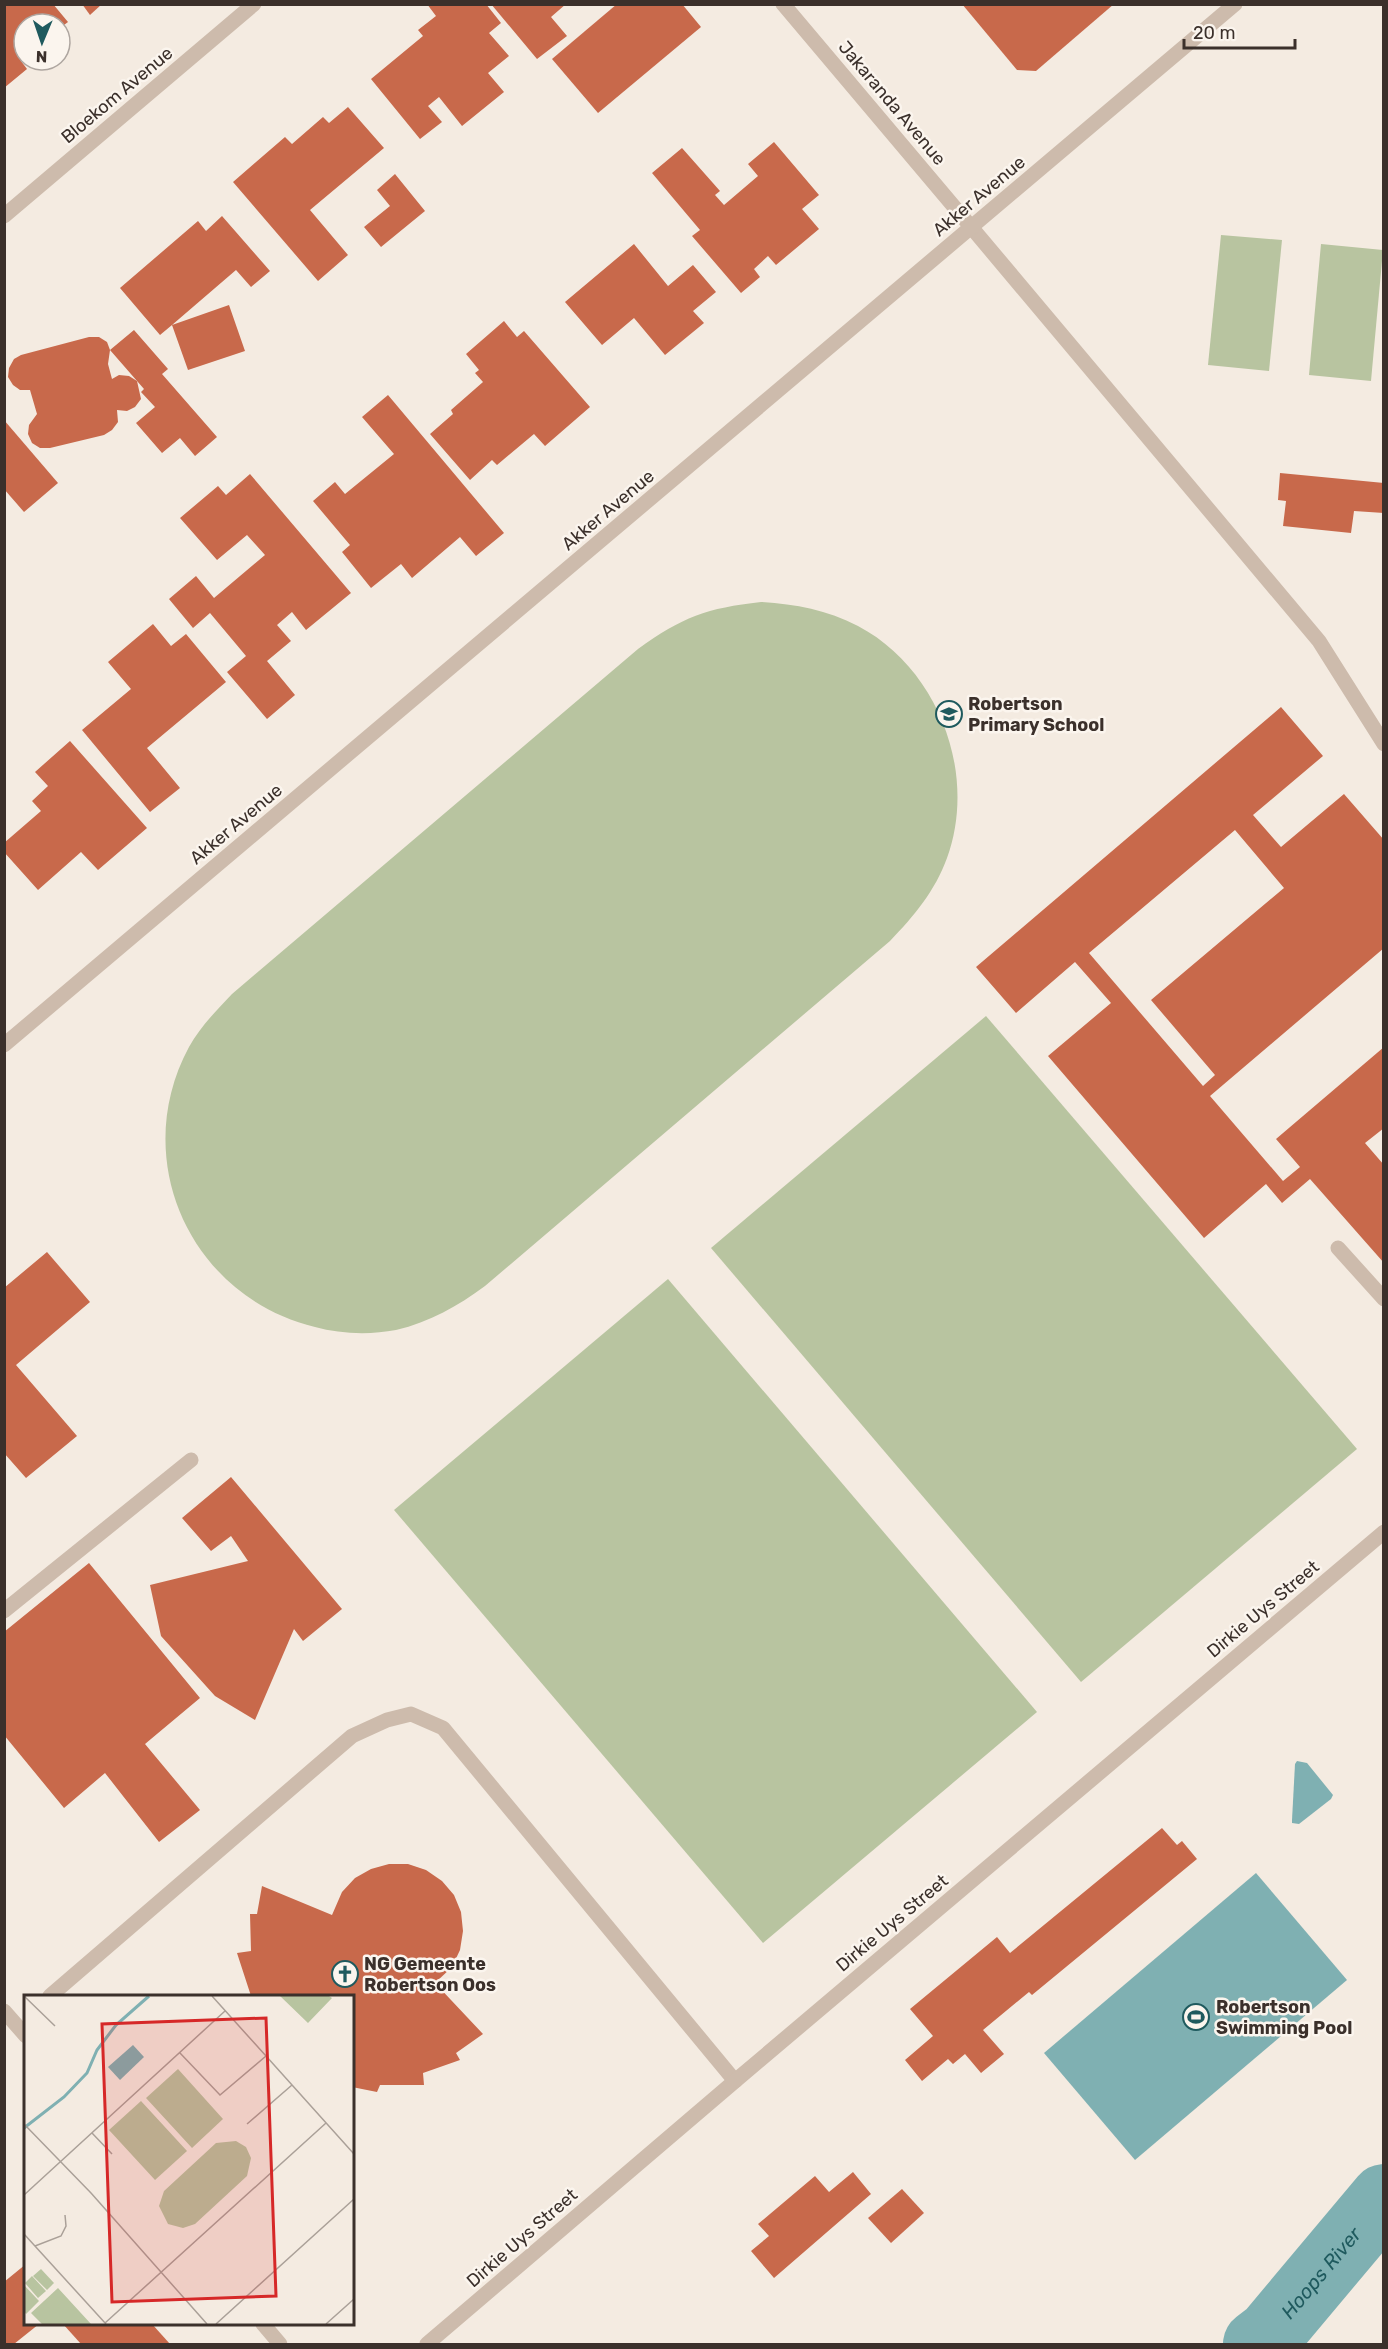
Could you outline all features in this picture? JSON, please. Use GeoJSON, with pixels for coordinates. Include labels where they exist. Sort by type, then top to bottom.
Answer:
{"type":"FeatureCollection","features":[{"type":"Feature","properties":{"kind":"street","name":"Bloekom Avenue"},"geometry":{"type":"LineString","coordinates":[[4,216],[254,4]]}},
{"type":"Feature","properties":{"kind":"street","name":"Jakaranda Avenue"},"geometry":{"type":"LineString","coordinates":[[783,4],[1319,641],[1383,744]]}},
{"type":"Feature","properties":{"kind":"street","name":"Akker Avenue"},"geometry":{"type":"LineString","coordinates":[[4,1045],[1235,4]]}},
{"type":"Feature","properties":{"kind":"street"},"geometry":{"type":"LineString","coordinates":[[1338,1248],[1383,1299]]}},
{"type":"Feature","properties":{"kind":"street"},"geometry":{"type":"LineString","coordinates":[[4,1611],[191,1460]]}},
{"type":"Feature","properties":{"kind":"street","name":"Dirkie Uys Street"},"geometry":{"type":"LineString","coordinates":[[428,2344],[1383,1532]]}},
{"type":"Feature","properties":{"kind":"street"},"geometry":{"type":"LineString","coordinates":[[51,1995],[352,1736],[387,1720],[411,1714],[443,1728],[735,2081]]}},
{"type":"Feature","properties":{"kind":"street"},"geometry":{"type":"LineString","coordinates":[[4,2011],[23,2026]]}},
{"type":"Feature","properties":{"kind":"street"},"geometry":{"type":"LineString","coordinates":[[264,2325],[280,2344]]}},
{"type":"Feature","properties":{"kind":"green space"},"geometry":{"type":"Polygon","coordinates":[[[1221,235],[1282,240],[1269,371],[1208,365],[1221,235]]]}},
{"type":"Feature","properties":{"kind":"green space"},"geometry":{"type":"Polygon","coordinates":[[[1321,244],[1383,250],[1371,381],[1309,375],[1321,244]]]}},
{"type":"Feature","properties":{"kind":"green space"},"geometry":{"type":"Polygon","coordinates":[[[761,602],[811,609],[858,626],[886,645],[910,668],[929,695],[944,726],[954,758],[957,792],[955,825],[942,870],[930,892],[915,912],[890,941],[485,1286],[454,1307],[420,1323],[396,1330],[355,1333],[315,1327],[271,1311],[234,1286],[205,1255],[183,1218],[169,1177],[166,1134],[172,1090],[189,1047],[203,1026],[232,994],[638,649],[668,629],[696,616],[725,607],[761,602]]]}},
{"type":"Feature","properties":{"kind":"green space"},"geometry":{"type":"Polygon","coordinates":[[[986,1016],[1357,1449],[1081,1682],[711,1248],[986,1016]]]}},
{"type":"Feature","properties":{"kind":"green space"},"geometry":{"type":"Polygon","coordinates":[[[668,1279],[1037,1712],[763,1943],[394,1510],[668,1279]]]}},
{"type":"Feature","properties":{"kind":"water"},"geometry":{"type":"Polygon","coordinates":[[[1297,1761],[1307,1763],[1333,1795],[1299,1824],[1292,1823],[1297,1761]]]}},
{"type":"Feature","properties":{"kind":"water","name":"Robertson Swimming Pool"},"geometry":{"type":"Polygon","coordinates":[[[1256,1873],[1347,1980],[1135,2160],[1044,2053],[1256,1873]]]}},
{"type":"Feature","properties":{"kind":"building"},"geometry":{"type":"Polygon","coordinates":[[[4,4],[53,4],[60,12],[12,12],[12,72],[23,72],[4,88],[4,4]]]}},
{"type":"Feature","properties":{"kind":"building"},"geometry":{"type":"Polygon","coordinates":[[[82,4],[102,4],[90,15],[82,4]]]}},
{"type":"Feature","properties":{"kind":"building"},"geometry":{"type":"Polygon","coordinates":[[[427,4],[486,4],[501,23],[489,33],[509,56],[488,73],[504,92],[462,126],[439,97],[428,106],[442,122],[420,139],[371,79],[423,36],[418,30],[436,16],[427,4]]]}},
{"type":"Feature","properties":{"kind":"building"},"geometry":{"type":"Polygon","coordinates":[[[491,4],[566,4],[551,17],[567,36],[537,59],[491,4]]]}},
{"type":"Feature","properties":{"kind":"building"},"geometry":{"type":"Polygon","coordinates":[[[617,4],[682,4],[701,27],[598,113],[552,59],[617,4]]]}},
{"type":"Feature","properties":{"kind":"building"},"geometry":{"type":"Polygon","coordinates":[[[962,4],[1114,4],[1036,71],[1017,70],[962,4]]]}},
{"type":"Feature","properties":{"kind":"building"},"geometry":{"type":"Polygon","coordinates":[[[348,107],[384,148],[310,210],[348,255],[318,281],[233,182],[285,137],[292,144],[323,117],[329,123],[348,107]]]}},
{"type":"Feature","properties":{"kind":"building"},"geometry":{"type":"Polygon","coordinates":[[[774,142],[819,195],[802,209],[819,229],[776,265],[768,256],[754,269],[760,277],[741,293],[692,236],[700,230],[652,173],[682,148],[720,191],[715,195],[724,205],[758,176],[748,164],[774,142]]]}},
{"type":"Feature","properties":{"kind":"building"},"geometry":{"type":"Polygon","coordinates":[[[395,174],[425,211],[381,247],[364,227],[390,206],[377,190],[395,174]]]}},
{"type":"Feature","properties":{"kind":"building"},"geometry":{"type":"Polygon","coordinates":[[[222,216],[270,271],[251,287],[236,270],[160,335],[120,288],[198,221],[206,231],[222,216]]]}},
{"type":"Feature","properties":{"kind":"building"},"geometry":{"type":"Polygon","coordinates":[[[634,244],[668,286],[693,265],[716,292],[693,311],[704,323],[665,355],[634,318],[602,345],[565,302],[634,244]]]}},
{"type":"Feature","properties":{"kind":"building"},"geometry":{"type":"Polygon","coordinates":[[[229,305],[245,351],[188,370],[172,325],[229,305]]]}},
{"type":"Feature","properties":{"kind":"building"},"geometry":{"type":"Polygon","coordinates":[[[504,321],[517,337],[524,331],[590,407],[545,446],[534,434],[497,465],[492,460],[470,480],[430,434],[453,414],[451,410],[483,382],[475,373],[479,370],[466,354],[504,321]]]}},
{"type":"Feature","properties":{"kind":"building"},"geometry":{"type":"Polygon","coordinates":[[[134,330],[168,369],[162,374],[217,437],[195,456],[180,438],[162,453],[136,423],[155,407],[141,392],[144,389],[110,350],[134,330]]]}},
{"type":"Feature","properties":{"kind":"building"},"geometry":{"type":"Polygon","coordinates":[[[89,337],[99,337],[107,342],[110,350],[108,364],[112,379],[119,375],[129,376],[137,381],[141,399],[135,407],[127,411],[117,410],[118,422],[104,435],[50,448],[40,448],[32,443],[28,434],[29,425],[37,414],[30,390],[20,390],[13,385],[8,377],[9,368],[14,359],[21,355],[89,337]]]}},
{"type":"Feature","properties":{"kind":"building"},"geometry":{"type":"Polygon","coordinates":[[[388,395],[504,533],[476,556],[460,537],[412,578],[401,564],[371,588],[342,552],[350,545],[313,501],[335,482],[345,494],[394,454],[362,417],[388,395]]]}},
{"type":"Feature","properties":{"kind":"building"},"geometry":{"type":"Polygon","coordinates":[[[4,420],[58,483],[24,512],[4,489],[4,420]]]}},
{"type":"Feature","properties":{"kind":"building"},"geometry":{"type":"Polygon","coordinates":[[[1280,473],[1384,483],[1384,513],[1354,511],[1351,533],[1283,526],[1286,501],[1278,500],[1280,473]]]}},
{"type":"Feature","properties":{"kind":"building"},"geometry":{"type":"Polygon","coordinates":[[[250,474],[351,593],[306,630],[292,612],[277,625],[291,641],[267,661],[295,695],[267,719],[227,672],[246,656],[210,613],[193,628],[169,599],[196,576],[214,598],[265,555],[247,535],[217,560],[180,518],[218,486],[226,495],[250,474]]]}},
{"type":"Feature","properties":{"kind":"building"},"geometry":{"type":"Polygon","coordinates":[[[153,624],[171,646],[186,634],[226,682],[147,748],[180,788],[150,812],[82,730],[131,689],[108,662],[153,624]]]}},
{"type":"Feature","properties":{"kind":"building"},"geometry":{"type":"Polygon","coordinates":[[[1281,707],[1323,756],[1253,815],[1281,847],[1344,794],[1384,840],[1384,948],[1210,1096],[1283,1181],[1300,1167],[1276,1139],[1384,1047],[1384,1128],[1365,1143],[1384,1165],[1384,1263],[1310,1179],[1282,1203],[1266,1184],[1204,1238],[1048,1056],[1111,1003],[1075,962],[1016,1013],[976,967],[1281,707]],[[1235,830],[1089,953],[1203,1086],[1215,1075],[1151,1000],[1284,888],[1235,830]]]}},
{"type":"Feature","properties":{"kind":"building"},"geometry":{"type":"Polygon","coordinates":[[[70,741],[147,828],[98,870],[81,852],[38,890],[4,852],[4,843],[41,811],[32,801],[48,786],[35,772],[70,741]]]}},
{"type":"Feature","properties":{"kind":"building"},"geometry":{"type":"Polygon","coordinates":[[[47,1252],[90,1302],[16,1365],[77,1436],[26,1478],[4,1453],[4,1288],[47,1252]]]}},
{"type":"Feature","properties":{"kind":"building"},"geometry":{"type":"Polygon","coordinates":[[[231,1477],[342,1609],[303,1641],[294,1629],[255,1720],[215,1696],[161,1636],[150,1585],[248,1561],[231,1536],[211,1551],[182,1518],[231,1477]]]}},
{"type":"Feature","properties":{"kind":"building"},"geometry":{"type":"Polygon","coordinates":[[[89,1563],[200,1698],[145,1744],[200,1810],[159,1842],[105,1773],[64,1808],[4,1735],[4,1632],[89,1563]]]}},
{"type":"Feature","properties":{"kind":"building"},"geometry":{"type":"Polygon","coordinates":[[[1162,1828],[1177,1845],[1182,1841],[1197,1859],[1032,1995],[1029,1992],[983,2030],[1004,2054],[981,2073],[965,2054],[953,2064],[948,2059],[922,2081],[905,2060],[933,2036],[910,2009],[997,1937],[1010,1953],[1162,1828]]]}},
{"type":"Feature","properties":{"kind":"building","name":"NG Gemeente Robertson Oos"},"geometry":{"type":"Polygon","coordinates":[[[389,1864],[408,1864],[426,1870],[442,1881],[454,1895],[461,1912],[463,1931],[460,1950],[452,1967],[435,1983],[483,2034],[456,2053],[460,2060],[423,2073],[424,2085],[380,2085],[377,2092],[354,2087],[354,1995],[251,1995],[237,1953],[251,1951],[250,1914],[257,1914],[262,1886],[332,1915],[342,1892],[355,1878],[371,1869],[389,1864]]]}},
{"type":"Feature","properties":{"kind":"building"},"geometry":{"type":"Polygon","coordinates":[[[853,2172],[871,2194],[774,2278],[751,2251],[769,2236],[758,2224],[815,2176],[829,2192],[853,2172]]]}},
{"type":"Feature","properties":{"kind":"building"},"geometry":{"type":"Polygon","coordinates":[[[902,2189],[924,2213],[891,2243],[868,2218],[902,2189]]]}},
{"type":"Feature","properties":{"kind":"building"},"geometry":{"type":"Polygon","coordinates":[[[24,2266],[24,2325],[38,2325],[14,2344],[4,2344],[4,2282],[24,2266]]]}},
{"type":"Feature","properties":{"kind":"building"},"geometry":{"type":"Polygon","coordinates":[[[64,2325],[153,2325],[170,2344],[81,2344],[64,2325]]]}},
{"type":"Feature","properties":{"kind":"waterway","name":"Hoops River"},"geometry":{"type":"LineString","coordinates":[[1257,2344],[1270,2334],[1384,2198]]}},
{"type":"Feature","properties":{"kind":"place","name":"Robertson Primary School"},"geometry":{"type":"Point","coordinates":[949,714]}},
{"type":"Feature","properties":{"kind":"place","name":"NG Gemeente Robertson Oos"},"geometry":{"type":"Point","coordinates":[345,1974]}},
{"type":"Feature","properties":{"kind":"place","name":"Robertson Swimming Pool"},"geometry":{"type":"Point","coordinates":[1196,2017]}}]}
